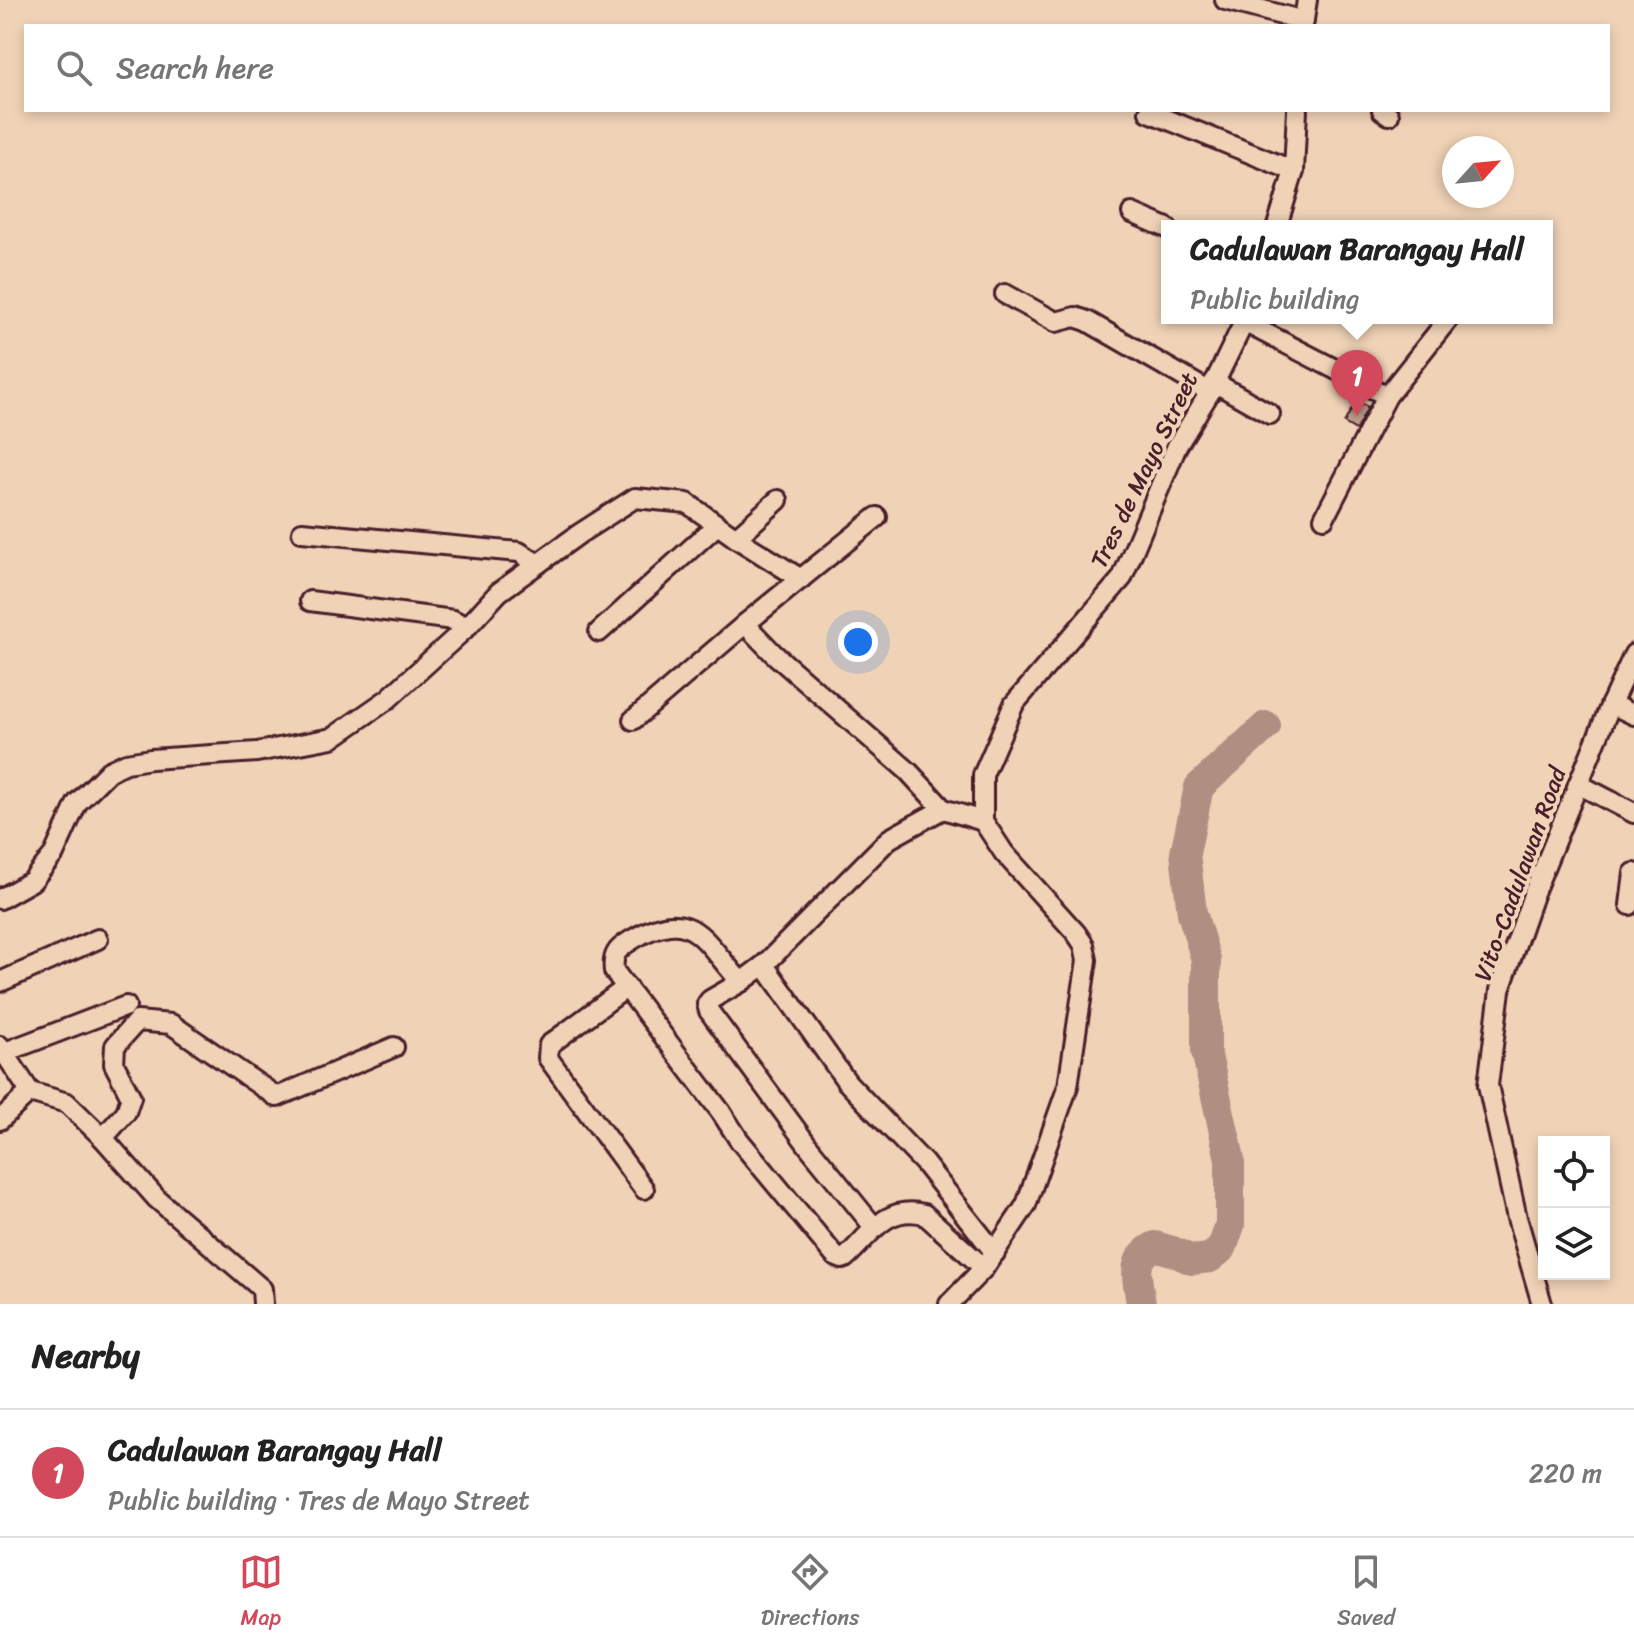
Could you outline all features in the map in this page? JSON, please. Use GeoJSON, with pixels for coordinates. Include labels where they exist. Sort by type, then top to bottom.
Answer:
{"type":"FeatureCollection","features":[{"type":"Feature","properties":{"kind":"street"},"geometry":{"type":"LineString","coordinates":[[1225,0],[1304,24],[1307,0]]}},
{"type":"Feature","properties":{"kind":"street"},"geometry":{"type":"LineString","coordinates":[[1149,112],[1294,171]]}},
{"type":"Feature","properties":{"kind":"street"},"geometry":{"type":"LineString","coordinates":[[1279,220],[1294,171],[1297,112]]}},
{"type":"Feature","properties":{"kind":"street"},"geometry":{"type":"LineString","coordinates":[[1132,213],[1161,225]]}},
{"type":"Feature","properties":{"kind":"street"},"geometry":{"type":"LineString","coordinates":[[1005,294],[1056,322],[1075,317],[1087,321],[1270,414]]}},
{"type":"Feature","properties":{"kind":"street","name":"Tres de Mayo Street"},"geometry":{"type":"LineString","coordinates":[[983,821],[983,775],[1014,704],[1122,578],[1177,446],[1212,387],[1243,324]]}},
{"type":"Feature","properties":{"kind":"street"},"geometry":{"type":"LineString","coordinates":[[1252,324],[1387,396]]}},
{"type":"Feature","properties":{"kind":"street"},"geometry":{"type":"LineString","coordinates":[[1324,518],[1387,396],[1444,324]]}},
{"type":"Feature","properties":{"kind":"street"},"geometry":{"type":"LineString","coordinates":[[0,899],[32,881],[54,854],[77,803],[109,771],[139,761],[257,752],[332,738],[388,699],[467,627],[499,592],[635,498],[687,503],[801,579]]}},
{"type":"Feature","properties":{"kind":"street"},"geometry":{"type":"LineString","coordinates":[[736,538],[778,500]]}},
{"type":"Feature","properties":{"kind":"street"},"geometry":{"type":"LineString","coordinates":[[633,720],[877,517]]}},
{"type":"Feature","properties":{"kind":"street"},"geometry":{"type":"LineString","coordinates":[[599,632],[717,525]]}},
{"type":"Feature","properties":{"kind":"street"},"geometry":{"type":"LineString","coordinates":[[302,532],[519,552],[538,564]]}},
{"type":"Feature","properties":{"kind":"street"},"geometry":{"type":"LineString","coordinates":[[310,601],[453,620],[467,627]]}},
{"type":"Feature","properties":{"kind":"street"},"geometry":{"type":"LineString","coordinates":[[745,624],[774,654],[908,771],[943,809],[983,821],[1004,853],[1084,945],[1087,960],[1068,1086],[1026,1205],[989,1261],[949,1304]]}},
{"type":"Feature","properties":{"kind":"street","name":"Vito-Cadulawan Road"},"geometry":{"type":"LineString","coordinates":[[1542,1304],[1517,1218],[1488,1085],[1500,990],[1533,895],[1634,654]]}},
{"type":"Feature","properties":{"kind":"street"},"geometry":{"type":"LineString","coordinates":[[1611,704],[1634,715]]}},
{"type":"Feature","properties":{"kind":"street"},"geometry":{"type":"LineString","coordinates":[[1578,784],[1634,813]]}},
{"type":"Feature","properties":{"kind":"street"},"geometry":{"type":"LineString","coordinates":[[874,1227],[809,1147],[709,1011],[707,1004],[764,965],[889,839],[943,809]]}},
{"type":"Feature","properties":{"kind":"street"},"geometry":{"type":"LineString","coordinates":[[1630,905],[1634,873]]}},
{"type":"Feature","properties":{"kind":"street"},"geometry":{"type":"LineString","coordinates":[[741,982],[698,931],[674,923],[644,932],[618,949],[613,960],[614,971],[739,1140],[835,1256],[845,1258],[874,1227],[896,1213],[912,1211],[924,1214],[989,1261]]}},
{"type":"Feature","properties":{"kind":"street"},"geometry":{"type":"LineString","coordinates":[[0,982],[98,939]]}},
{"type":"Feature","properties":{"kind":"street"},"geometry":{"type":"LineString","coordinates":[[764,965],[847,1082],[924,1163],[989,1261]]}},
{"type":"Feature","properties":{"kind":"street"},"geometry":{"type":"LineString","coordinates":[[627,987],[549,1045],[547,1054],[644,1189]]}},
{"type":"Feature","properties":{"kind":"street"},"geometry":{"type":"LineString","coordinates":[[126,1006],[1,1050],[30,1092],[67,1103],[157,1199],[262,1289],[263,1304]]}},
{"type":"Feature","properties":{"kind":"street"},"geometry":{"type":"LineString","coordinates":[[103,1138],[126,1112],[131,1097],[114,1064],[115,1046],[137,1021],[171,1024],[277,1097],[394,1047]]}},
{"type":"Feature","properties":{"kind":"street"},"geometry":{"type":"LineString","coordinates":[[0,1120],[30,1092]]}},
{"type":"Feature","properties":{"kind":"building"},"geometry":{"type":"Polygon","coordinates":[[[1356,401],[1368,407],[1356,430],[1344,423],[1356,401]]]}},
{"type":"Feature","properties":{"kind":"waterway"},"geometry":{"type":"LineString","coordinates":[[1141,1304],[1137,1271],[1141,1257],[1147,1251],[1155,1246],[1192,1260],[1210,1258],[1222,1248],[1230,1225],[1230,1159],[1206,1051],[1206,960],[1192,913],[1185,853],[1199,787],[1266,726]]}},
{"type":"Feature","properties":{"kind":"place","name":"Cadulawan Barangay Hall"},"geometry":{"type":"Point","coordinates":[1357,416]}}]}
